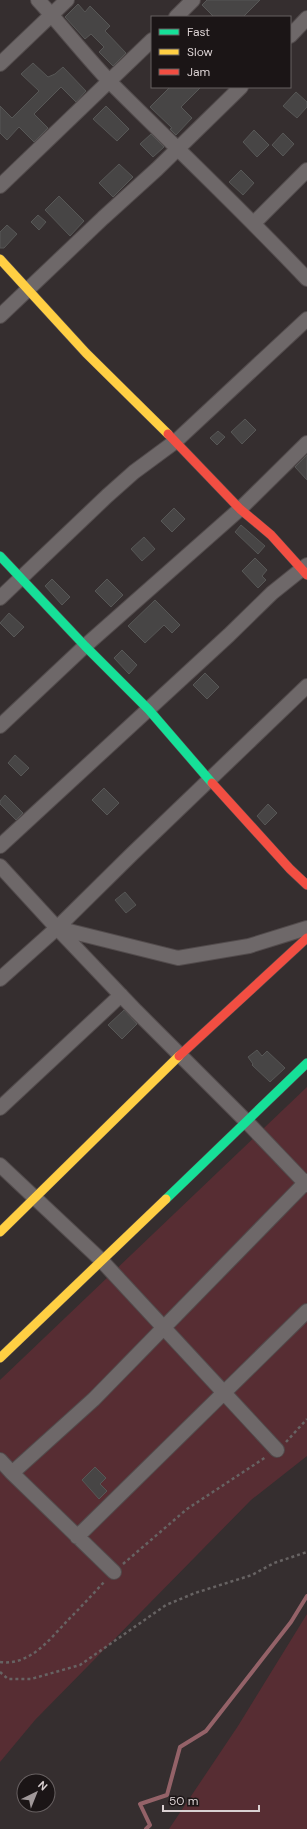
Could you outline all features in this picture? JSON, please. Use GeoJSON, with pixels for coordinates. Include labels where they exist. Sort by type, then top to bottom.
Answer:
{"type":"FeatureCollection","features":[{"type":"Feature","properties":{"kind":"street"},"geometry":{"type":"LineString","coordinates":[[38,0],[110,82],[254,223],[307,279]]}},
{"type":"Feature","properties":{"kind":"street"},"geometry":{"type":"LineString","coordinates":[[0,64],[67,0]]}},
{"type":"Feature","properties":{"kind":"street"},"geometry":{"type":"LineString","coordinates":[[177,16],[193,0]]}},
{"type":"Feature","properties":{"kind":"street"},"geometry":{"type":"LineString","coordinates":[[291,35],[307,18]]}},
{"type":"Feature","properties":{"kind":"street"},"geometry":{"type":"LineString","coordinates":[[0,186],[151,41]]}},
{"type":"Feature","properties":{"kind":"street"},"geometry":{"type":"LineString","coordinates":[[0,316],[240,88]]}},
{"type":"Feature","properties":{"kind":"street"},"geometry":{"type":"LineString","coordinates":[[254,223],[307,170]]}},
{"type":"Feature","properties":{"kind":"street"},"geometry":{"type":"LineString","coordinates":[[0,259],[86,353],[176,441],[240,509],[271,535],[305,570],[272,593],[149,710],[0,846]]}},
{"type":"Feature","properties":{"kind":"street"},"geometry":{"type":"LineString","coordinates":[[0,598],[106,496],[134,472],[176,441],[307,319]]}},
{"type":"Feature","properties":{"kind":"street"},"geometry":{"type":"LineString","coordinates":[[0,726],[85,646],[240,509],[307,442]]}},
{"type":"Feature","properties":{"kind":"street"},"geometry":{"type":"LineString","coordinates":[[0,556],[85,646],[149,710],[290,869],[307,885]]}},
{"type":"Feature","properties":{"kind":"street"},"geometry":{"type":"LineString","coordinates":[[0,979],[57,928],[209,779],[307,686]]}},
{"type":"Feature","properties":{"kind":"street"},"geometry":{"type":"LineString","coordinates":[[0,866],[121,995],[306,1183],[94,1399],[12,1473]]}},
{"type":"Feature","properties":{"kind":"street"},"geometry":{"type":"LineString","coordinates":[[57,928],[178,958],[249,946],[307,928]]}},
{"type":"Feature","properties":{"kind":"street"},"geometry":{"type":"LineString","coordinates":[[0,1232],[180,1054],[307,938]]}},
{"type":"Feature","properties":{"kind":"street"},"geometry":{"type":"LineString","coordinates":[[0,1108],[121,995]]}},
{"type":"Feature","properties":{"kind":"street"},"geometry":{"type":"LineString","coordinates":[[0,1358],[307,1063]]}},
{"type":"Feature","properties":{"kind":"street"},"geometry":{"type":"LineString","coordinates":[[0,1165],[101,1260],[277,1450]]}},
{"type":"Feature","properties":{"kind":"street"},"geometry":{"type":"LineString","coordinates":[[77,1536],[307,1311]]}},
{"type":"Feature","properties":{"kind":"street"},"geometry":{"type":"LineString","coordinates":[[0,1460],[114,1572]]}},
{"type":"Feature","properties":{"kind":"path"},"geometry":{"type":"LineString","coordinates":[[0,1662],[10,1663],[21,1660],[40,1649],[114,1572],[187,1509],[277,1450],[307,1419]]}},
{"type":"Feature","properties":{"kind":"path"},"geometry":{"type":"LineString","coordinates":[[0,1672],[8,1679],[31,1679],[80,1665],[166,1605],[195,1593],[252,1576],[274,1563],[307,1552]]}},
{"type":"Feature","properties":{"kind":"shaded area"},"geometry":{"type":"Polygon","coordinates":[[[307,1087],[307,1456],[251,1500],[35,1720],[0,1762],[0,1380],[307,1087]]]}},
{"type":"Feature","properties":{"kind":"shaded area"},"geometry":{"type":"Polygon","coordinates":[[[307,1614],[307,1829],[169,1829],[238,1726],[307,1614]]]}},
{"type":"Feature","properties":{"kind":"building"},"geometry":{"type":"Polygon","coordinates":[[[207,0],[260,0],[244,16],[213,16],[202,5],[207,0]]]}},
{"type":"Feature","properties":{"kind":"building"},"geometry":{"type":"Polygon","coordinates":[[[78,4],[85,12],[90,6],[110,26],[105,31],[126,53],[113,66],[99,52],[104,47],[91,34],[85,39],[65,17],[78,4]]]}},
{"type":"Feature","properties":{"kind":"building"},"geometry":{"type":"Polygon","coordinates":[[[33,63],[48,77],[55,74],[63,67],[86,91],[76,102],[61,87],[34,114],[48,128],[34,142],[19,127],[7,140],[0,133],[0,106],[12,118],[39,91],[21,74],[33,63]]]}},
{"type":"Feature","properties":{"kind":"building"},"geometry":{"type":"Polygon","coordinates":[[[169,88],[200,88],[181,107],[192,118],[176,135],[170,129],[172,128],[150,107],[169,88]]]}},
{"type":"Feature","properties":{"kind":"building"},"geometry":{"type":"Polygon","coordinates":[[[296,92],[307,102],[307,107],[297,118],[283,106],[296,92]]]}},
{"type":"Feature","properties":{"kind":"building"},"geometry":{"type":"Polygon","coordinates":[[[106,106],[129,129],[117,141],[93,119],[106,106]]]}},
{"type":"Feature","properties":{"kind":"building"},"geometry":{"type":"Polygon","coordinates":[[[254,130],[269,145],[257,157],[243,142],[254,130]]]}},
{"type":"Feature","properties":{"kind":"building"},"geometry":{"type":"Polygon","coordinates":[[[283,133],[294,144],[283,156],[272,145],[283,133]]]}},
{"type":"Feature","properties":{"kind":"building"},"geometry":{"type":"Polygon","coordinates":[[[151,134],[164,147],[153,157],[140,144],[151,134]]]}},
{"type":"Feature","properties":{"kind":"building"},"geometry":{"type":"Polygon","coordinates":[[[119,164],[133,177],[113,197],[99,183],[119,164]]]}},
{"type":"Feature","properties":{"kind":"building"},"geometry":{"type":"Polygon","coordinates":[[[241,170],[254,183],[243,195],[229,182],[241,170]]]}},
{"type":"Feature","properties":{"kind":"building"},"geometry":{"type":"Polygon","coordinates":[[[59,196],[84,221],[70,236],[45,210],[59,196]]]}},
{"type":"Feature","properties":{"kind":"building"},"geometry":{"type":"Polygon","coordinates":[[[38,215],[46,222],[39,230],[31,222],[38,215]]]}},
{"type":"Feature","properties":{"kind":"building"},"geometry":{"type":"Polygon","coordinates":[[[7,225],[17,234],[4,248],[0,248],[0,232],[7,225]]]}},
{"type":"Feature","properties":{"kind":"building"},"geometry":{"type":"Polygon","coordinates":[[[245,419],[256,430],[242,444],[231,432],[245,419]]]}},
{"type":"Feature","properties":{"kind":"building"},"geometry":{"type":"Polygon","coordinates":[[[218,431],[225,437],[217,445],[210,438],[218,431]]]}},
{"type":"Feature","properties":{"kind":"building"},"geometry":{"type":"Polygon","coordinates":[[[307,455],[307,480],[295,467],[307,455]]]}},
{"type":"Feature","properties":{"kind":"building"},"geometry":{"type":"Polygon","coordinates":[[[174,508],[185,519],[172,532],[161,521],[174,508]]]}},
{"type":"Feature","properties":{"kind":"building"},"geometry":{"type":"Polygon","coordinates":[[[241,525],[265,546],[258,554],[235,532],[241,525]]]}},
{"type":"Feature","properties":{"kind":"building"},"geometry":{"type":"Polygon","coordinates":[[[144,537],[155,549],[142,561],[131,549],[144,537]]]}},
{"type":"Feature","properties":{"kind":"building"},"geometry":{"type":"Polygon","coordinates":[[[255,558],[267,570],[262,576],[266,580],[258,588],[242,571],[255,558]]]}},
{"type":"Feature","properties":{"kind":"building"},"geometry":{"type":"Polygon","coordinates":[[[52,579],[70,597],[62,605],[45,586],[52,579]]]}},
{"type":"Feature","properties":{"kind":"building"},"geometry":{"type":"Polygon","coordinates":[[[107,579],[123,595],[111,607],[95,591],[107,579]]]}},
{"type":"Feature","properties":{"kind":"building"},"geometry":{"type":"Polygon","coordinates":[[[155,600],[180,625],[172,633],[164,625],[145,643],[128,626],[155,600]]]}},
{"type":"Feature","properties":{"kind":"building"},"geometry":{"type":"Polygon","coordinates":[[[9,613],[24,627],[14,637],[0,623],[9,613]]]}},
{"type":"Feature","properties":{"kind":"building"},"geometry":{"type":"Polygon","coordinates":[[[122,650],[137,665],[129,674],[114,658],[122,650]]]}},
{"type":"Feature","properties":{"kind":"building"},"geometry":{"type":"Polygon","coordinates":[[[205,673],[219,687],[207,699],[193,685],[205,673]]]}},
{"type":"Feature","properties":{"kind":"building"},"geometry":{"type":"Polygon","coordinates":[[[15,755],[29,768],[21,776],[8,763],[15,755]]]}},
{"type":"Feature","properties":{"kind":"building"},"geometry":{"type":"Polygon","coordinates":[[[104,788],[119,803],[107,815],[92,800],[104,788]]]}},
{"type":"Feature","properties":{"kind":"building"},"geometry":{"type":"Polygon","coordinates":[[[5,795],[23,813],[16,820],[0,804],[0,801],[5,795]]]}},
{"type":"Feature","properties":{"kind":"building"},"geometry":{"type":"Polygon","coordinates":[[[268,804],[277,813],[265,825],[257,816],[268,804]]]}},
{"type":"Feature","properties":{"kind":"building"},"geometry":{"type":"Polygon","coordinates":[[[125,892],[136,905],[126,913],[115,900],[125,892]]]}},
{"type":"Feature","properties":{"kind":"building"},"geometry":{"type":"Polygon","coordinates":[[[124,1010],[137,1024],[122,1039],[108,1025],[124,1010]]]}},
{"type":"Feature","properties":{"kind":"building"},"geometry":{"type":"Polygon","coordinates":[[[257,1050],[262,1056],[267,1051],[285,1068],[270,1082],[252,1065],[253,1064],[248,1057],[257,1050]]]}},
{"type":"Feature","properties":{"kind":"building"},"geometry":{"type":"Polygon","coordinates":[[[95,1467],[106,1478],[100,1484],[107,1491],[99,1499],[82,1480],[95,1467]]]}},
{"type":"Feature","properties":{"kind":"waterway"},"geometry":{"type":"LineString","coordinates":[[146,1829],[150,1825],[140,1804],[167,1795],[180,1747],[206,1731],[291,1622],[307,1596]]}},
{"type":"Feature","properties":{"kind":"traffic: fast"},"geometry":{"type":"LineString","coordinates":[[0,556],[85,646],[149,710],[212,783]]}},
{"type":"Feature","properties":{"kind":"traffic: fast"},"geometry":{"type":"LineString","coordinates":[[166,1199],[307,1063]]}},
{"type":"Feature","properties":{"kind":"traffic: slow"},"geometry":{"type":"LineString","coordinates":[[0,259],[86,353],[168,434]]}},
{"type":"Feature","properties":{"kind":"traffic: slow"},"geometry":{"type":"LineString","coordinates":[[0,1232],[179,1056]]}},
{"type":"Feature","properties":{"kind":"traffic: slow"},"geometry":{"type":"LineString","coordinates":[[0,1358],[166,1199]]}},
{"type":"Feature","properties":{"kind":"traffic: jam"},"geometry":{"type":"LineString","coordinates":[[168,434],[240,509],[271,535],[307,575]]}},
{"type":"Feature","properties":{"kind":"traffic: jam"},"geometry":{"type":"LineString","coordinates":[[212,783],[290,869],[307,885]]}},
{"type":"Feature","properties":{"kind":"traffic: jam"},"geometry":{"type":"LineString","coordinates":[[179,1056],[307,938]]}}]}
